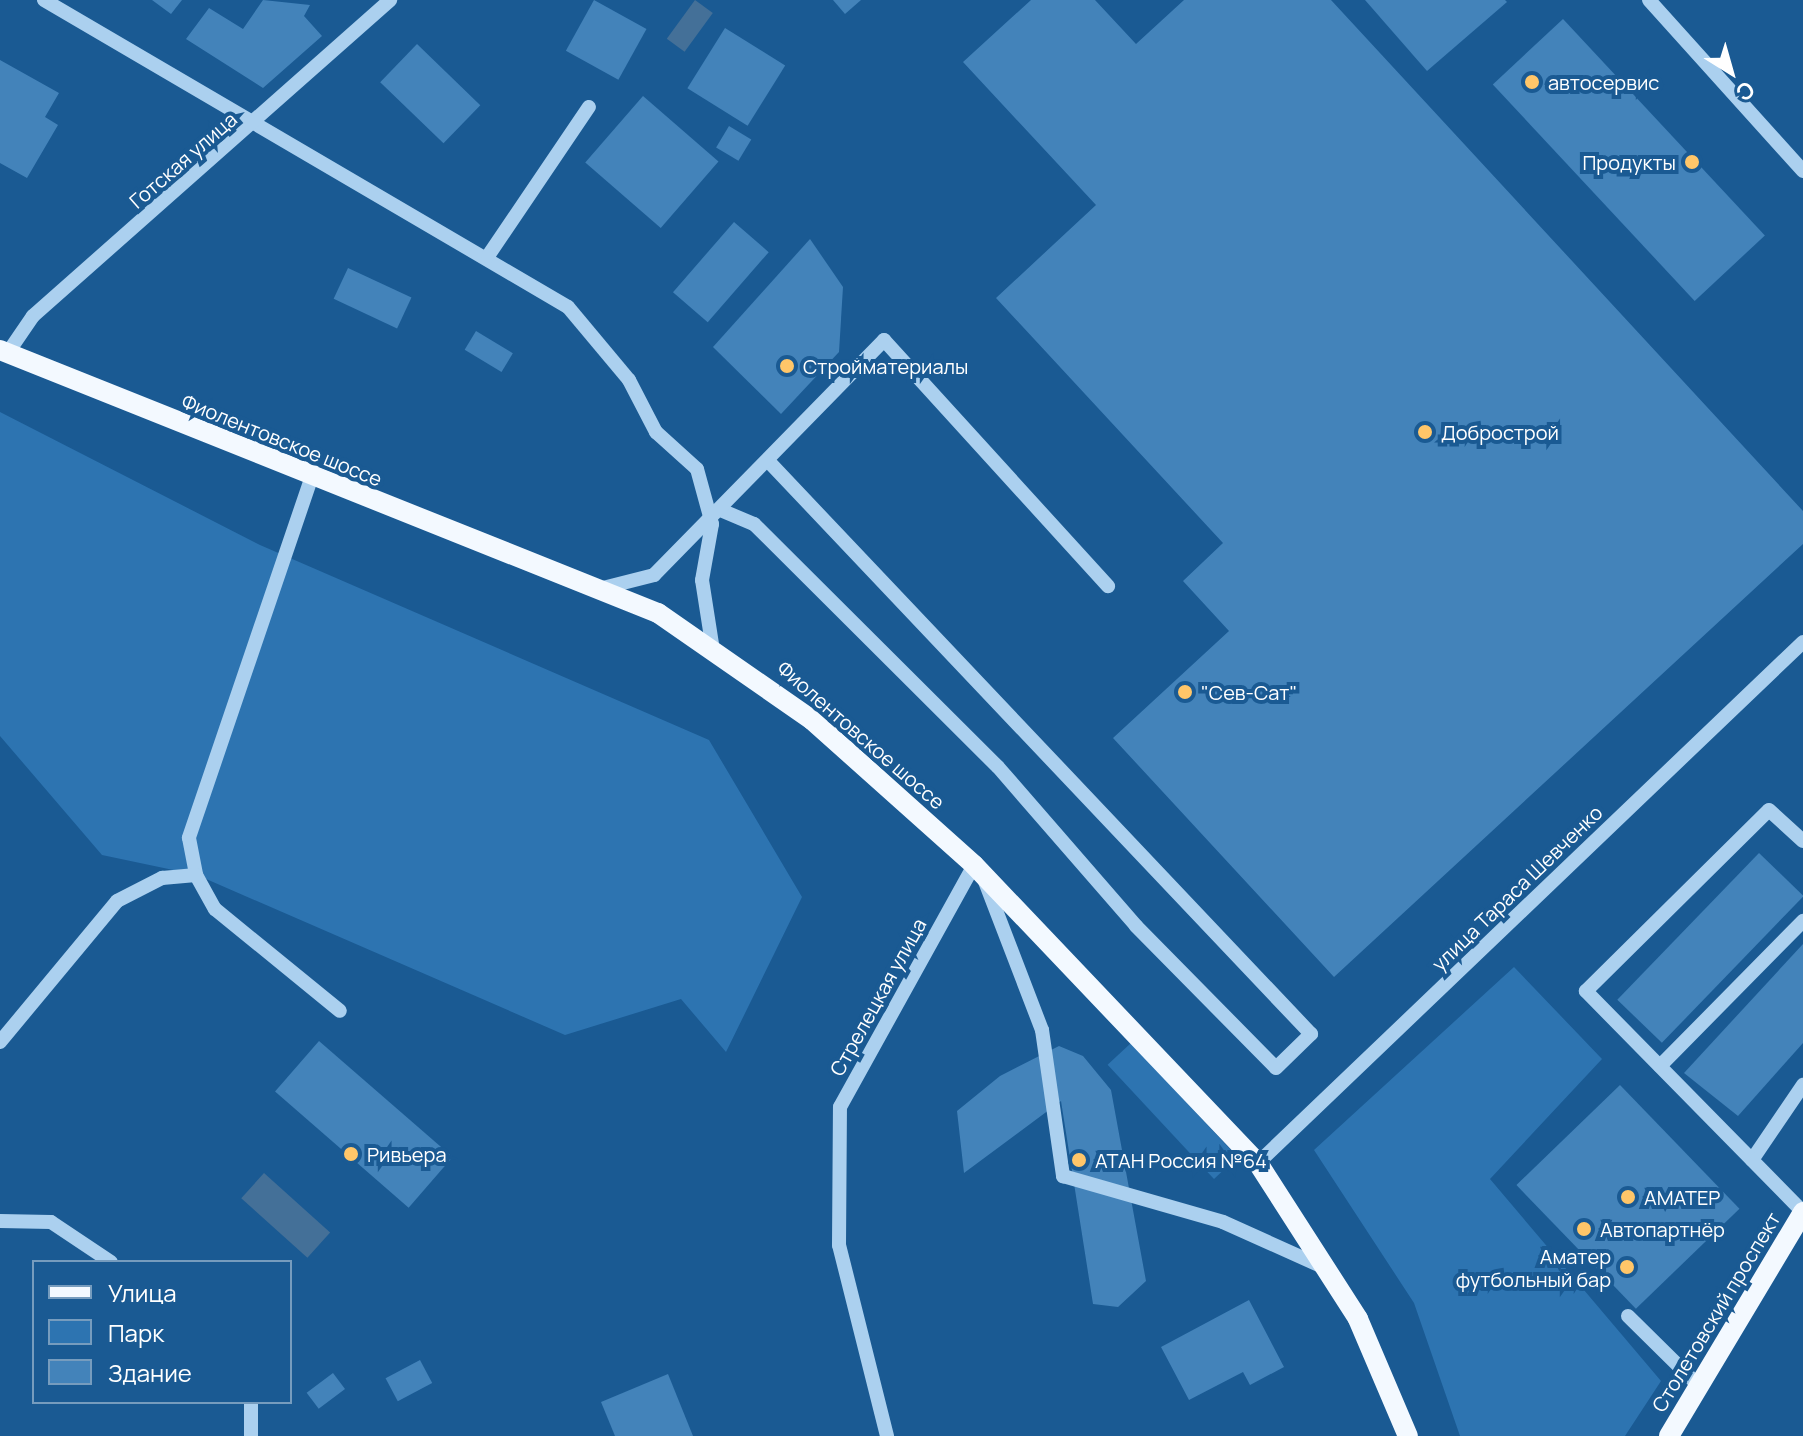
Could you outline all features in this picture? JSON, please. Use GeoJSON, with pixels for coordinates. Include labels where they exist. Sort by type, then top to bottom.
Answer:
{"type":"FeatureCollection","features":[{"type":"Feature","properties":{"kind":"main road","name":"Фиолентовское шоссе"},"geometry":{"type":"LineString","coordinates":[[3,352],[311,479],[596,590],[712,644],[812,720],[979,872],[1258,1163],[1328,1269],[1408,1436]]}},
{"type":"Feature","properties":{"kind":"main road","name":"Столетовский проспект"},"geometry":{"type":"LineString","coordinates":[[1669,1436],[1803,1212]]}},
{"type":"Feature","properties":{"kind":"street"},"geometry":{"type":"LineString","coordinates":[[44,0],[254,124],[488,256],[568,307],[629,380],[656,432],[697,469],[712,524],[702,580],[712,644]]}},
{"type":"Feature","properties":{"kind":"street","name":"Готская улица"},"geometry":{"type":"LineString","coordinates":[[3,352],[33,316],[254,124],[390,0]]}},
{"type":"Feature","properties":{"kind":"street"},"geometry":{"type":"LineString","coordinates":[[1649,0],[1803,171]]}},
{"type":"Feature","properties":{"kind":"street"},"geometry":{"type":"LineString","coordinates":[[488,256],[589,107]]}},
{"type":"Feature","properties":{"kind":"street"},"geometry":{"type":"LineString","coordinates":[[596,590],[654,575],[712,524],[884,340],[1108,586]]}},
{"type":"Feature","properties":{"kind":"street"},"geometry":{"type":"LineString","coordinates":[[723,511],[754,524],[998,767],[1136,926],[1276,1068],[1311,1034],[770,463]]}},
{"type":"Feature","properties":{"kind":"street"},"geometry":{"type":"LineString","coordinates":[[311,479],[189,838],[196,875],[215,909],[340,1011]]}},
{"type":"Feature","properties":{"kind":"street","name":"улица Тараса Шевченко"},"geometry":{"type":"LineString","coordinates":[[1258,1163],[1803,642]]}},
{"type":"Feature","properties":{"kind":"street"},"geometry":{"type":"LineString","coordinates":[[1803,841],[1769,810],[1586,991],[1803,1212]]}},
{"type":"Feature","properties":{"kind":"street"},"geometry":{"type":"LineString","coordinates":[[979,872],[1042,1030],[1063,1176],[1223,1222],[1328,1269]]}},
{"type":"Feature","properties":{"kind":"street","name":"Стрелецкая улица"},"geometry":{"type":"LineString","coordinates":[[887,1436],[839,1245],[840,1107],[979,872]]}},
{"type":"Feature","properties":{"kind":"street"},"geometry":{"type":"LineString","coordinates":[[0,1042],[117,901],[162,878],[196,875]]}},
{"type":"Feature","properties":{"kind":"street"},"geometry":{"type":"LineString","coordinates":[[1660,1066],[1803,921]]}},
{"type":"Feature","properties":{"kind":"street"},"geometry":{"type":"LineString","coordinates":[[1752,1160],[1803,1085]]}},
{"type":"Feature","properties":{"kind":"street"},"geometry":{"type":"LineString","coordinates":[[0,1221],[51,1222],[108,1260]]}},
{"type":"Feature","properties":{"kind":"street"},"geometry":{"type":"LineString","coordinates":[[1628,1316],[1699,1386]]}},
{"type":"Feature","properties":{"kind":"street"},"geometry":{"type":"LineString","coordinates":[[251,1404],[251,1436]]}},
{"type":"Feature","properties":{"kind":"green space"},"geometry":{"type":"Polygon","coordinates":[[[0,412],[260,545],[709,740],[802,897],[726,1052],[681,999],[565,1035],[197,875],[102,855],[0,736],[0,412]]]}},
{"type":"Feature","properties":{"kind":"green space"},"geometry":{"type":"Polygon","coordinates":[[[1514,967],[1602,1059],[1490,1179],[1661,1381],[1625,1436],[1460,1436],[1414,1303],[1314,1150],[1514,967]]]}},
{"type":"Feature","properties":{"kind":"green space"},"geometry":{"type":"Polygon","coordinates":[[[1131,1043],[1237,1157],[1214,1179],[1108,1065],[1131,1043]]]}},
{"type":"Feature","properties":{"kind":"shaded area"},"geometry":{"type":"Polygon","coordinates":[[[695,0],[713,13],[685,52],[667,39],[695,0]]]}},
{"type":"Feature","properties":{"kind":"shaded area"},"geometry":{"type":"Polygon","coordinates":[[[264,1173],[330,1233],[307,1258],[241,1198],[264,1173]]]}},
{"type":"Feature","properties":{"kind":"building"},"geometry":{"type":"Polygon","coordinates":[[[152,0],[182,0],[171,14],[152,0]]]}},
{"type":"Feature","properties":{"kind":"building"},"geometry":{"type":"Polygon","coordinates":[[[263,0],[310,5],[304,16],[322,36],[263,88],[186,39],[209,8],[243,29],[263,0]]]}},
{"type":"Feature","properties":{"kind":"building"},"geometry":{"type":"Polygon","coordinates":[[[594,0],[646,29],[618,80],[566,51],[594,0]]]}},
{"type":"Feature","properties":{"kind":"building"},"geometry":{"type":"Polygon","coordinates":[[[833,0],[861,0],[845,14],[833,0]]]}},
{"type":"Feature","properties":{"kind":"building","name":"Добрострой"},"geometry":{"type":"Polygon","coordinates":[[[1031,0],[1095,0],[1136,44],[1184,0],[1331,0],[1803,511],[1803,544],[1334,977],[1113,738],[1229,631],[1183,581],[1223,543],[996,298],[1096,205],[963,62],[1031,0]]]}},
{"type":"Feature","properties":{"kind":"building"},"geometry":{"type":"Polygon","coordinates":[[[1365,0],[1505,0],[1507,2],[1427,71],[1365,0]]]}},
{"type":"Feature","properties":{"kind":"building"},"geometry":{"type":"Polygon","coordinates":[[[1563,19],[1765,235],[1695,301],[1493,84],[1563,19]]]}},
{"type":"Feature","properties":{"kind":"building"},"geometry":{"type":"Polygon","coordinates":[[[725,28],[785,66],[748,126],[687,88],[725,28]]]}},
{"type":"Feature","properties":{"kind":"building"},"geometry":{"type":"Polygon","coordinates":[[[417,44],[480,105],[443,143],[380,82],[417,44]]]}},
{"type":"Feature","properties":{"kind":"building"},"geometry":{"type":"Polygon","coordinates":[[[0,60],[59,93],[45,117],[58,125],[27,178],[0,163],[0,60]]]}},
{"type":"Feature","properties":{"kind":"building"},"geometry":{"type":"Polygon","coordinates":[[[643,96],[718,162],[661,228],[585,162],[643,96]]]}},
{"type":"Feature","properties":{"kind":"building"},"geometry":{"type":"Polygon","coordinates":[[[729,126],[751,139],[738,161],[716,147],[729,126]]]}},
{"type":"Feature","properties":{"kind":"building"},"geometry":{"type":"Polygon","coordinates":[[[734,222],[769,252],[708,322],[673,292],[734,222]]]}},
{"type":"Feature","properties":{"kind":"building"},"geometry":{"type":"Polygon","coordinates":[[[810,239],[843,287],[839,352],[781,414],[713,347],[810,239]]]}},
{"type":"Feature","properties":{"kind":"building"},"geometry":{"type":"Polygon","coordinates":[[[348,268],[411,298],[397,328],[334,299],[348,268]]]}},
{"type":"Feature","properties":{"kind":"building"},"geometry":{"type":"Polygon","coordinates":[[[476,331],[513,353],[502,372],[465,350],[476,331]]]}},
{"type":"Feature","properties":{"kind":"building"},"geometry":{"type":"Polygon","coordinates":[[[1759,853],[1803,897],[1662,1043],[1617,1000],[1759,853]]]}},
{"type":"Feature","properties":{"kind":"building"},"geometry":{"type":"Polygon","coordinates":[[[1803,944],[1803,1043],[1738,1116],[1684,1073],[1803,944]]]}},
{"type":"Feature","properties":{"kind":"building"},"geometry":{"type":"Polygon","coordinates":[[[319,1041],[453,1157],[409,1208],[275,1092],[319,1041]]]}},
{"type":"Feature","properties":{"kind":"building"},"geometry":{"type":"Polygon","coordinates":[[[1059,1046],[1083,1056],[1111,1090],[1146,1281],[1118,1307],[1093,1304],[1061,1101],[964,1173],[957,1111],[1000,1076],[1059,1046]]]}},
{"type":"Feature","properties":{"kind":"building","name":"АМАТЕР"},"geometry":{"type":"Polygon","coordinates":[[[1620,1085],[1739,1209],[1636,1309],[1516,1185],[1620,1085]]]}},
{"type":"Feature","properties":{"kind":"building"},"geometry":{"type":"Polygon","coordinates":[[[1249,1300],[1284,1367],[1250,1385],[1243,1372],[1189,1400],[1161,1347],[1249,1300]]]}},
{"type":"Feature","properties":{"kind":"building"},"geometry":{"type":"Polygon","coordinates":[[[420,1360],[432,1383],[398,1401],[386,1378],[420,1360]]]}},
{"type":"Feature","properties":{"kind":"building"},"geometry":{"type":"Polygon","coordinates":[[[333,1373],[345,1389],[319,1409],[307,1393],[333,1373]]]}},
{"type":"Feature","properties":{"kind":"building"},"geometry":{"type":"Polygon","coordinates":[[[668,1374],[693,1436],[615,1436],[601,1402],[668,1374]]]}},
{"type":"Feature","properties":{"kind":"place","name":"автосервис"},"geometry":{"type":"Point","coordinates":[1532,82]}},
{"type":"Feature","properties":{"kind":"place","name":"Продукты"},"geometry":{"type":"Point","coordinates":[1692,162]}},
{"type":"Feature","properties":{"kind":"place","name":"Стройматериалы"},"geometry":{"type":"Point","coordinates":[787,366]}},
{"type":"Feature","properties":{"kind":"place","name":"Добрострой"},"geometry":{"type":"Point","coordinates":[1425,432]}},
{"type":"Feature","properties":{"kind":"place","name":"\"Сев-Сат\""},"geometry":{"type":"Point","coordinates":[1185,692]}},
{"type":"Feature","properties":{"kind":"place","name":"Ривьера"},"geometry":{"type":"Point","coordinates":[351,1154]}},
{"type":"Feature","properties":{"kind":"place","name":"АТАН Россия №64"},"geometry":{"type":"Point","coordinates":[1079,1160]}},
{"type":"Feature","properties":{"kind":"place","name":"АМАТЕР"},"geometry":{"type":"Point","coordinates":[1628,1197]}},
{"type":"Feature","properties":{"kind":"place","name":"Автопартнёр"},"geometry":{"type":"Point","coordinates":[1584,1229]}},
{"type":"Feature","properties":{"kind":"place","name":"Аматер футбольный бар"},"geometry":{"type":"Point","coordinates":[1627,1267]}}]}
